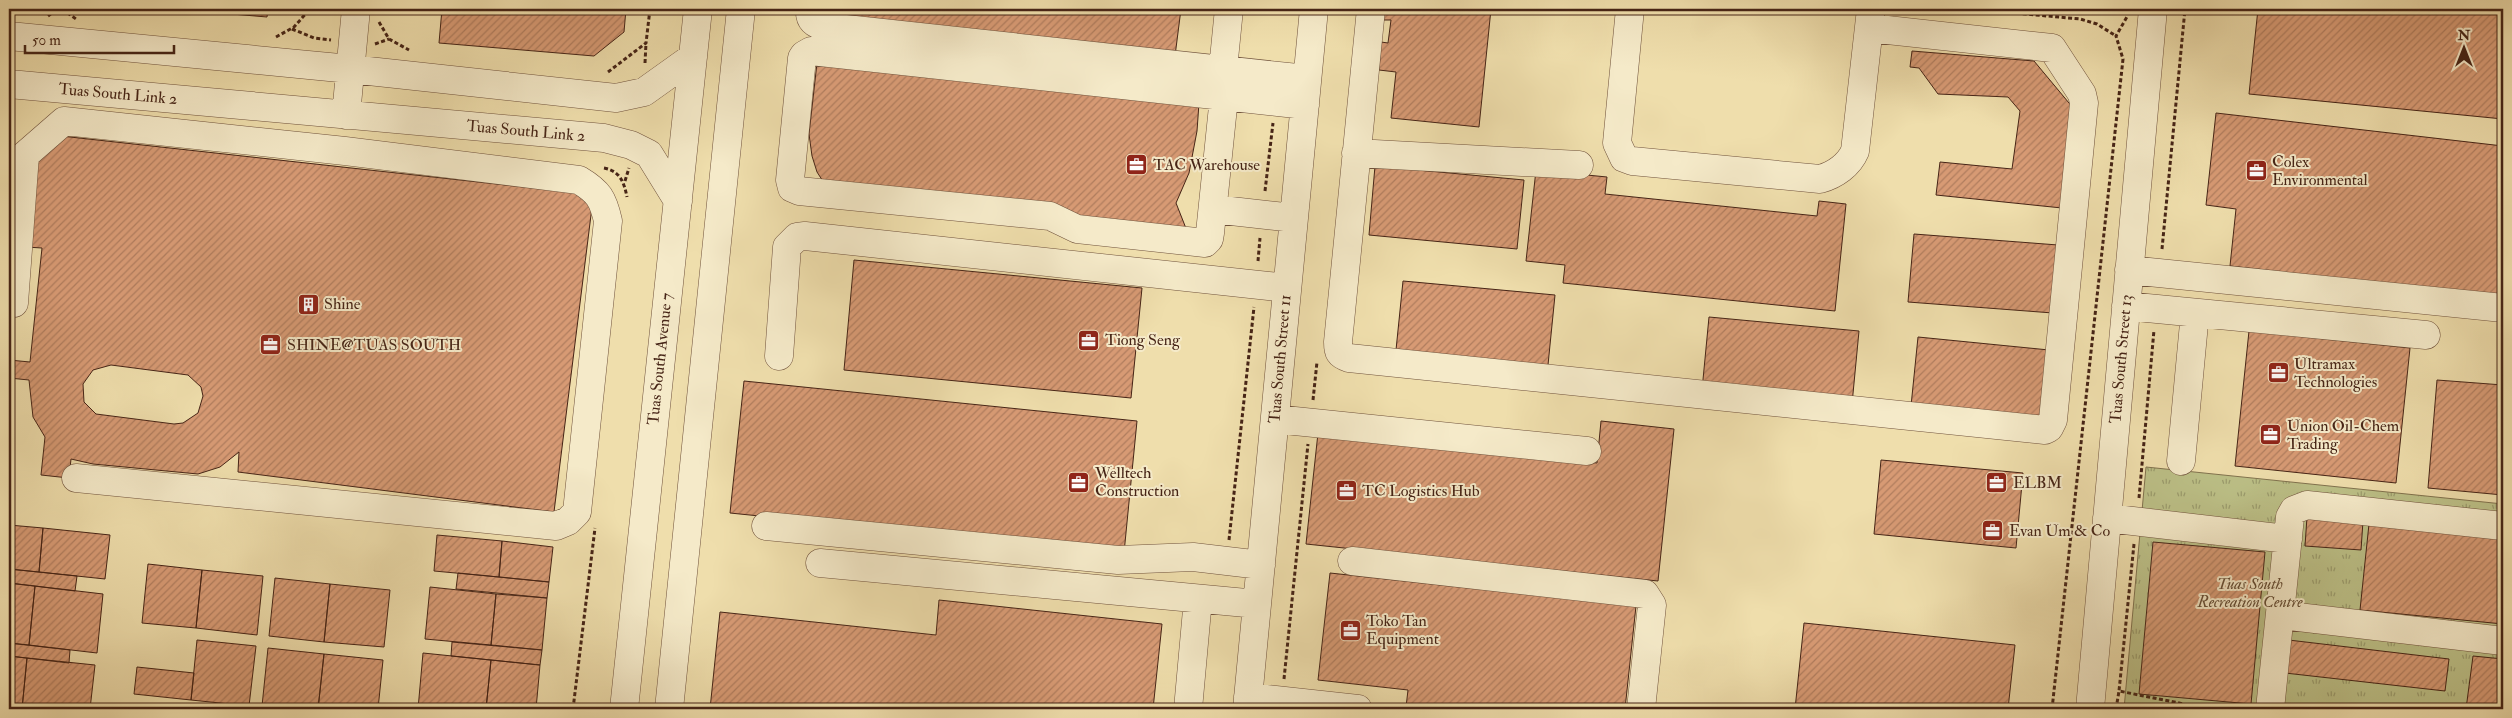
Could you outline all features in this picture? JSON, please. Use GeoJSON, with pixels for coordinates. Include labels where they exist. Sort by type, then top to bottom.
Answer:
{"type":"FeatureCollection","features":[{"type":"Feature","properties":{"kind":"street","name":"Tuas South Avenue 7"},"geometry":{"type":"LineString","coordinates":[[624,709],[698,9]]}},
{"type":"Feature","properties":{"kind":"street"},"geometry":{"type":"LineString","coordinates":[[669,709],[741,9]]}},
{"type":"Feature","properties":{"kind":"street"},"geometry":{"type":"LineString","coordinates":[[810,9],[810,18],[816,25],[827,27],[1307,78]]}},
{"type":"Feature","properties":{"kind":"street"},"geometry":{"type":"LineString","coordinates":[[1223,69],[1229,9]]}},
{"type":"Feature","properties":{"kind":"street","name":"Tuas South Street 11"},"geometry":{"type":"LineString","coordinates":[[1248,703],[1314,9]]}},
{"type":"Feature","properties":{"kind":"street"},"geometry":{"type":"LineString","coordinates":[[1371,9],[1338,342],[1338,350],[1341,355],[1349,358],[2045,430],[2053,420],[2084,104],[2082,94],[2052,48],[1870,18],[1855,151],[1851,161],[1830,176],[1820,179],[1632,161],[1624,158],[1616,143],[1630,9]]}},
{"type":"Feature","properties":{"kind":"street","name":"Tuas South Street 13"},"geometry":{"type":"LineString","coordinates":[[2105,705],[2107,518],[2153,9]]}},
{"type":"Feature","properties":{"kind":"street"},"geometry":{"type":"LineString","coordinates":[[346,115],[350,69],[367,13]]}},
{"type":"Feature","properties":{"kind":"street"},"geometry":{"type":"LineString","coordinates":[[9,36],[350,69],[616,98],[644,92],[694,58]]}},
{"type":"Feature","properties":{"kind":"street"},"geometry":{"type":"LineString","coordinates":[[1224,97],[1209,239],[1205,243],[1077,229],[1050,216],[799,192],[792,188],[790,180],[802,58],[812,51],[1305,105]]}},
{"type":"Feature","properties":{"kind":"street","name":"Tuas South Link 2"},"geometry":{"type":"LineString","coordinates":[[9,84],[594,137],[622,142],[649,154],[678,201]]}},
{"type":"Feature","properties":{"kind":"street"},"geometry":{"type":"LineString","coordinates":[[9,303],[14,303],[25,155],[64,121],[345,151],[579,180],[596,190],[604,205],[608,221],[577,512],[568,521],[556,526],[76,478]]}},
{"type":"Feature","properties":{"kind":"street"},"geometry":{"type":"LineString","coordinates":[[1356,153],[1580,165]]}},
{"type":"Feature","properties":{"kind":"street"},"geometry":{"type":"LineString","coordinates":[[1212,209],[1294,218]]}},
{"type":"Feature","properties":{"kind":"street"},"geometry":{"type":"LineString","coordinates":[[779,356],[787,247],[797,238],[805,236],[1287,288]]}},
{"type":"Feature","properties":{"kind":"street"},"geometry":{"type":"LineString","coordinates":[[2129,270],[2503,308]]}},
{"type":"Feature","properties":{"kind":"street"},"geometry":{"type":"LineString","coordinates":[[2126,306],[2426,335]]}},
{"type":"Feature","properties":{"kind":"street"},"geometry":{"type":"LineString","coordinates":[[2181,461],[2195,313]]}},
{"type":"Feature","properties":{"kind":"street"},"geometry":{"type":"LineString","coordinates":[[1275,419],[1587,451]]}},
{"type":"Feature","properties":{"kind":"street"},"geometry":{"type":"LineString","coordinates":[[2270,709],[2290,517],[2294,510],[2307,505],[2503,526]]}},
{"type":"Feature","properties":{"kind":"street"},"geometry":{"type":"LineString","coordinates":[[2107,518],[2288,539]]}},
{"type":"Feature","properties":{"kind":"street"},"geometry":{"type":"LineString","coordinates":[[766,526],[1118,560],[1193,557],[1226,563],[1261,565]]}},
{"type":"Feature","properties":{"kind":"street"},"geometry":{"type":"LineString","coordinates":[[1352,561],[1645,594],[1652,605],[1641,709]]}},
{"type":"Feature","properties":{"kind":"street"},"geometry":{"type":"LineString","coordinates":[[820,563],[1257,604]]}},
{"type":"Feature","properties":{"kind":"street"},"geometry":{"type":"LineString","coordinates":[[1188,709],[1198,599]]}},
{"type":"Feature","properties":{"kind":"street"},"geometry":{"type":"LineString","coordinates":[[2280,615],[2503,641]]}},
{"type":"Feature","properties":{"kind":"street"},"geometry":{"type":"LineString","coordinates":[[1248,703],[1358,709]]}},
{"type":"Feature","properties":{"kind":"path"},"geometry":{"type":"LineString","coordinates":[[62,9],[76,19],[86,20]]}},
{"type":"Feature","properties":{"kind":"path"},"geometry":{"type":"LineString","coordinates":[[270,39],[294,27],[310,9]]}},
{"type":"Feature","properties":{"kind":"path"},"geometry":{"type":"LineString","coordinates":[[604,73],[610,72],[646,43],[650,9]]}},
{"type":"Feature","properties":{"kind":"path"},"geometry":{"type":"LineString","coordinates":[[1971,9],[2080,19],[2096,24],[2116,36],[2123,59],[2052,709]]}},
{"type":"Feature","properties":{"kind":"path"},"geometry":{"type":"LineString","coordinates":[[2116,36],[2131,9]]}},
{"type":"Feature","properties":{"kind":"path"},"geometry":{"type":"LineString","coordinates":[[2159,272],[2185,9]]}},
{"type":"Feature","properties":{"kind":"path"},"geometry":{"type":"LineString","coordinates":[[367,13],[389,39],[410,51]]}},
{"type":"Feature","properties":{"kind":"path"},"geometry":{"type":"LineString","coordinates":[[1226,563],[1262,215],[1276,102]]}},
{"type":"Feature","properties":{"kind":"path"},"geometry":{"type":"LineString","coordinates":[[2156,309],[2137,522],[2105,705],[2184,704]]}},
{"type":"Feature","properties":{"kind":"green space","name":"Tuas South Recreation Centre"},"geometry":{"type":"Polygon","coordinates":[[[2146,467],[2503,504],[2503,709],[2124,709],[2146,467]]]}},
{"type":"Feature","properties":{"kind":"building"},"geometry":{"type":"Polygon","coordinates":[[[173,9],[268,9],[267,17],[173,9]]]}},
{"type":"Feature","properties":{"kind":"building"},"geometry":{"type":"Polygon","coordinates":[[[442,9],[626,9],[624,32],[594,56],[439,43],[442,9]]]}},
{"type":"Feature","properties":{"kind":"building"},"geometry":{"type":"Polygon","coordinates":[[[824,9],[1181,9],[1175,56],[823,15],[824,9]]]}},
{"type":"Feature","properties":{"kind":"building"},"geometry":{"type":"Polygon","coordinates":[[[1383,9],[1491,9],[1479,127],[1391,118],[1396,72],[1379,70],[1381,42],[1388,43],[1391,20],[1382,20],[1383,9]]]}},
{"type":"Feature","properties":{"kind":"building"},"geometry":{"type":"Polygon","coordinates":[[[2258,9],[2503,9],[2503,119],[2249,94],[2258,9]]]}},
{"type":"Feature","properties":{"kind":"building"},"geometry":{"type":"Polygon","coordinates":[[[1912,51],[2034,61],[2074,109],[2062,208],[1936,195],[1940,162],[2012,169],[2020,111],[2008,97],[1938,94],[1919,68],[1910,67],[1912,51]]]}},
{"type":"Feature","properties":{"kind":"building"},"geometry":{"type":"Polygon","coordinates":[[[817,63],[1199,103],[1197,131],[1189,173],[1176,203],[1189,236],[1090,228],[826,186],[817,172],[812,156],[809,134],[817,63]]]}},
{"type":"Feature","properties":{"kind":"building"},"geometry":{"type":"Polygon","coordinates":[[[2216,113],[2503,146],[2503,297],[2230,266],[2236,209],[2206,205],[2216,113]]]}},
{"type":"Feature","properties":{"kind":"building","name":"Shine"},"geometry":{"type":"Polygon","coordinates":[[[61,136],[578,193],[592,207],[554,512],[238,472],[239,452],[220,467],[198,474],[93,464],[71,459],[69,478],[41,475],[45,437],[33,417],[29,380],[9,378],[9,360],[30,362],[42,248],[26,247],[36,157],[61,136]],[[111,365],[93,370],[83,384],[84,402],[96,414],[174,424],[183,423],[198,413],[203,396],[201,387],[188,375],[111,365]]]}},
{"type":"Feature","properties":{"kind":"building"},"geometry":{"type":"Polygon","coordinates":[[[1375,166],[1524,180],[1517,249],[1369,235],[1375,166]]]}},
{"type":"Feature","properties":{"kind":"building"},"geometry":{"type":"Polygon","coordinates":[[[1536,170],[1607,177],[1605,194],[1817,216],[1819,201],[1846,204],[1835,311],[1563,283],[1565,265],[1526,261],[1536,170]]]}},
{"type":"Feature","properties":{"kind":"building"},"geometry":{"type":"Polygon","coordinates":[[[1914,234],[2058,245],[2053,313],[1908,302],[1914,234]]]}},
{"type":"Feature","properties":{"kind":"building"},"geometry":{"type":"Polygon","coordinates":[[[854,260],[1142,288],[1131,398],[844,370],[854,260]]]}},
{"type":"Feature","properties":{"kind":"building"},"geometry":{"type":"Polygon","coordinates":[[[1403,281],[1555,295],[1548,365],[1396,350],[1403,281]]]}},
{"type":"Feature","properties":{"kind":"building"},"geometry":{"type":"Polygon","coordinates":[[[1709,317],[1859,331],[1852,404],[1702,390],[1709,317]]]}},
{"type":"Feature","properties":{"kind":"building"},"geometry":{"type":"Polygon","coordinates":[[[2249,331],[2410,348],[2396,483],[2235,466],[2249,331]]]}},
{"type":"Feature","properties":{"kind":"building"},"geometry":{"type":"Polygon","coordinates":[[[1918,337],[2049,350],[2043,419],[1911,406],[1918,337]]]}},
{"type":"Feature","properties":{"kind":"building"},"geometry":{"type":"Polygon","coordinates":[[[2437,380],[2503,385],[2503,495],[2428,488],[2437,380]]]}},
{"type":"Feature","properties":{"kind":"building"},"geometry":{"type":"Polygon","coordinates":[[[744,381],[1137,421],[1124,553],[730,513],[744,381]]]}},
{"type":"Feature","properties":{"kind":"building"},"geometry":{"type":"Polygon","coordinates":[[[1601,421],[1674,429],[1658,581],[1306,544],[1318,433],[1597,463],[1601,421]]]}},
{"type":"Feature","properties":{"kind":"building"},"geometry":{"type":"Polygon","coordinates":[[[1881,460],[2023,473],[2016,548],[1874,534],[1881,460]]]}},
{"type":"Feature","properties":{"kind":"building"},"geometry":{"type":"Polygon","coordinates":[[[2307,517],[2363,521],[2361,550],[2305,546],[2307,517]]]}},
{"type":"Feature","properties":{"kind":"building"},"geometry":{"type":"Polygon","coordinates":[[[2369,524],[2503,537],[2503,624],[2360,610],[2369,524]]]}},
{"type":"Feature","properties":{"kind":"building"},"geometry":{"type":"Polygon","coordinates":[[[9,525],[43,528],[39,572],[9,569],[9,525]]]}},
{"type":"Feature","properties":{"kind":"building"},"geometry":{"type":"Polygon","coordinates":[[[43,528],[110,535],[105,579],[39,572],[43,528]]]}},
{"type":"Feature","properties":{"kind":"building"},"geometry":{"type":"Polygon","coordinates":[[[437,535],[502,541],[499,577],[434,571],[437,535]]]}},
{"type":"Feature","properties":{"kind":"building"},"geometry":{"type":"Polygon","coordinates":[[[502,541],[553,547],[549,582],[499,577],[502,541]]]}},
{"type":"Feature","properties":{"kind":"building"},"geometry":{"type":"Polygon","coordinates":[[[2153,542],[2265,552],[2251,704],[2139,694],[2153,542]]]}},
{"type":"Feature","properties":{"kind":"building"},"geometry":{"type":"Polygon","coordinates":[[[148,564],[202,570],[196,628],[142,623],[148,564]]]}},
{"type":"Feature","properties":{"kind":"building"},"geometry":{"type":"Polygon","coordinates":[[[9,569],[77,576],[75,591],[9,583],[9,569]]]}},
{"type":"Feature","properties":{"kind":"building"},"geometry":{"type":"Polygon","coordinates":[[[202,570],[263,576],[257,635],[196,628],[202,570]]]}},
{"type":"Feature","properties":{"kind":"building"},"geometry":{"type":"Polygon","coordinates":[[[458,573],[549,582],[547,598],[456,589],[458,573]]]}},
{"type":"Feature","properties":{"kind":"building"},"geometry":{"type":"Polygon","coordinates":[[[1330,573],[1636,606],[1625,709],[1427,709],[1406,707],[1408,690],[1318,680],[1330,573]]]}},
{"type":"Feature","properties":{"kind":"building"},"geometry":{"type":"Polygon","coordinates":[[[275,578],[330,584],[324,642],[269,636],[275,578]]]}},
{"type":"Feature","properties":{"kind":"building"},"geometry":{"type":"Polygon","coordinates":[[[9,583],[35,586],[29,645],[9,643],[9,583]]]}},
{"type":"Feature","properties":{"kind":"building"},"geometry":{"type":"Polygon","coordinates":[[[330,584],[390,590],[384,647],[324,642],[330,584]]]}},
{"type":"Feature","properties":{"kind":"building"},"geometry":{"type":"Polygon","coordinates":[[[35,586],[103,594],[97,653],[29,645],[35,586]]]}},
{"type":"Feature","properties":{"kind":"building"},"geometry":{"type":"Polygon","coordinates":[[[430,587],[496,594],[491,645],[425,639],[430,587]]]}},
{"type":"Feature","properties":{"kind":"building"},"geometry":{"type":"Polygon","coordinates":[[[496,594],[547,598],[542,650],[491,645],[496,594]]]}},
{"type":"Feature","properties":{"kind":"building"},"geometry":{"type":"Polygon","coordinates":[[[939,600],[1162,624],[1153,709],[710,709],[720,612],[936,635],[939,600]]]}},
{"type":"Feature","properties":{"kind":"building"},"geometry":{"type":"Polygon","coordinates":[[[1804,623],[2015,645],[2008,709],[1795,709],[1804,623]]]}},
{"type":"Feature","properties":{"kind":"building"},"geometry":{"type":"Polygon","coordinates":[[[2280,639],[2449,659],[2445,691],[2276,672],[2280,639]]]}},
{"type":"Feature","properties":{"kind":"building"},"geometry":{"type":"Polygon","coordinates":[[[197,640],[256,646],[249,706],[191,700],[197,640]]]}},
{"type":"Feature","properties":{"kind":"building"},"geometry":{"type":"Polygon","coordinates":[[[452,642],[542,650],[540,665],[451,656],[452,642]]]}},
{"type":"Feature","properties":{"kind":"building"},"geometry":{"type":"Polygon","coordinates":[[[9,643],[70,650],[69,663],[9,656],[9,643]]]}},
{"type":"Feature","properties":{"kind":"building"},"geometry":{"type":"Polygon","coordinates":[[[268,648],[324,654],[318,709],[262,706],[268,648]]]}},
{"type":"Feature","properties":{"kind":"building"},"geometry":{"type":"Polygon","coordinates":[[[423,653],[491,660],[486,709],[418,709],[423,653]]]}},
{"type":"Feature","properties":{"kind":"building"},"geometry":{"type":"Polygon","coordinates":[[[324,654],[383,660],[378,709],[318,709],[324,654]]]}},
{"type":"Feature","properties":{"kind":"building"},"geometry":{"type":"Polygon","coordinates":[[[9,656],[27,658],[22,709],[9,709],[9,656]]]}},
{"type":"Feature","properties":{"kind":"building"},"geometry":{"type":"Polygon","coordinates":[[[2473,656],[2503,659],[2503,709],[2466,709],[2473,656]]]}},
{"type":"Feature","properties":{"kind":"building"},"geometry":{"type":"Polygon","coordinates":[[[27,658],[95,665],[90,709],[22,709],[27,658]]]}},
{"type":"Feature","properties":{"kind":"building"},"geometry":{"type":"Polygon","coordinates":[[[491,660],[540,665],[536,709],[486,709],[491,660]]]}},
{"type":"Feature","properties":{"kind":"building"},"geometry":{"type":"Polygon","coordinates":[[[137,667],[194,673],[191,700],[134,694],[137,667]]]}},
{"type":"Feature","properties":{"kind":"building"},"geometry":{"type":"Polygon","coordinates":[[[134,706],[169,709],[134,709],[134,706]]]}},
{"type":"Feature","properties":{"kind":"place","name":"TAC Warehouse"},"geometry":{"type":"Point","coordinates":[1137,165]}},
{"type":"Feature","properties":{"kind":"place","name":"Colex Environmental"},"geometry":{"type":"Point","coordinates":[2256,171]}},
{"type":"Feature","properties":{"kind":"place","name":"Shine"},"geometry":{"type":"Point","coordinates":[308,304]}},
{"type":"Feature","properties":{"kind":"place","name":"Tiong Seng"},"geometry":{"type":"Point","coordinates":[1089,340]}},
{"type":"Feature","properties":{"kind":"place","name":"SHINE@TUAS SOUTH"},"geometry":{"type":"Point","coordinates":[271,345]}},
{"type":"Feature","properties":{"kind":"place","name":"Ultramax Technologies"},"geometry":{"type":"Point","coordinates":[2278,373]}},
{"type":"Feature","properties":{"kind":"place","name":"Union Oil-Chem Trading"},"geometry":{"type":"Point","coordinates":[2271,435]}},
{"type":"Feature","properties":{"kind":"place","name":"Welltech Construction"},"geometry":{"type":"Point","coordinates":[1079,482]}},
{"type":"Feature","properties":{"kind":"place","name":"ELBM"},"geometry":{"type":"Point","coordinates":[1997,483]}},
{"type":"Feature","properties":{"kind":"place","name":"TC Logistics Hub"},"geometry":{"type":"Point","coordinates":[1346,491]}},
{"type":"Feature","properties":{"kind":"place","name":"Evan Um & Co"},"geometry":{"type":"Point","coordinates":[1993,531]}},
{"type":"Feature","properties":{"kind":"place","name":"Toko Tan Equipment"},"geometry":{"type":"Point","coordinates":[1350,630]}}]}
